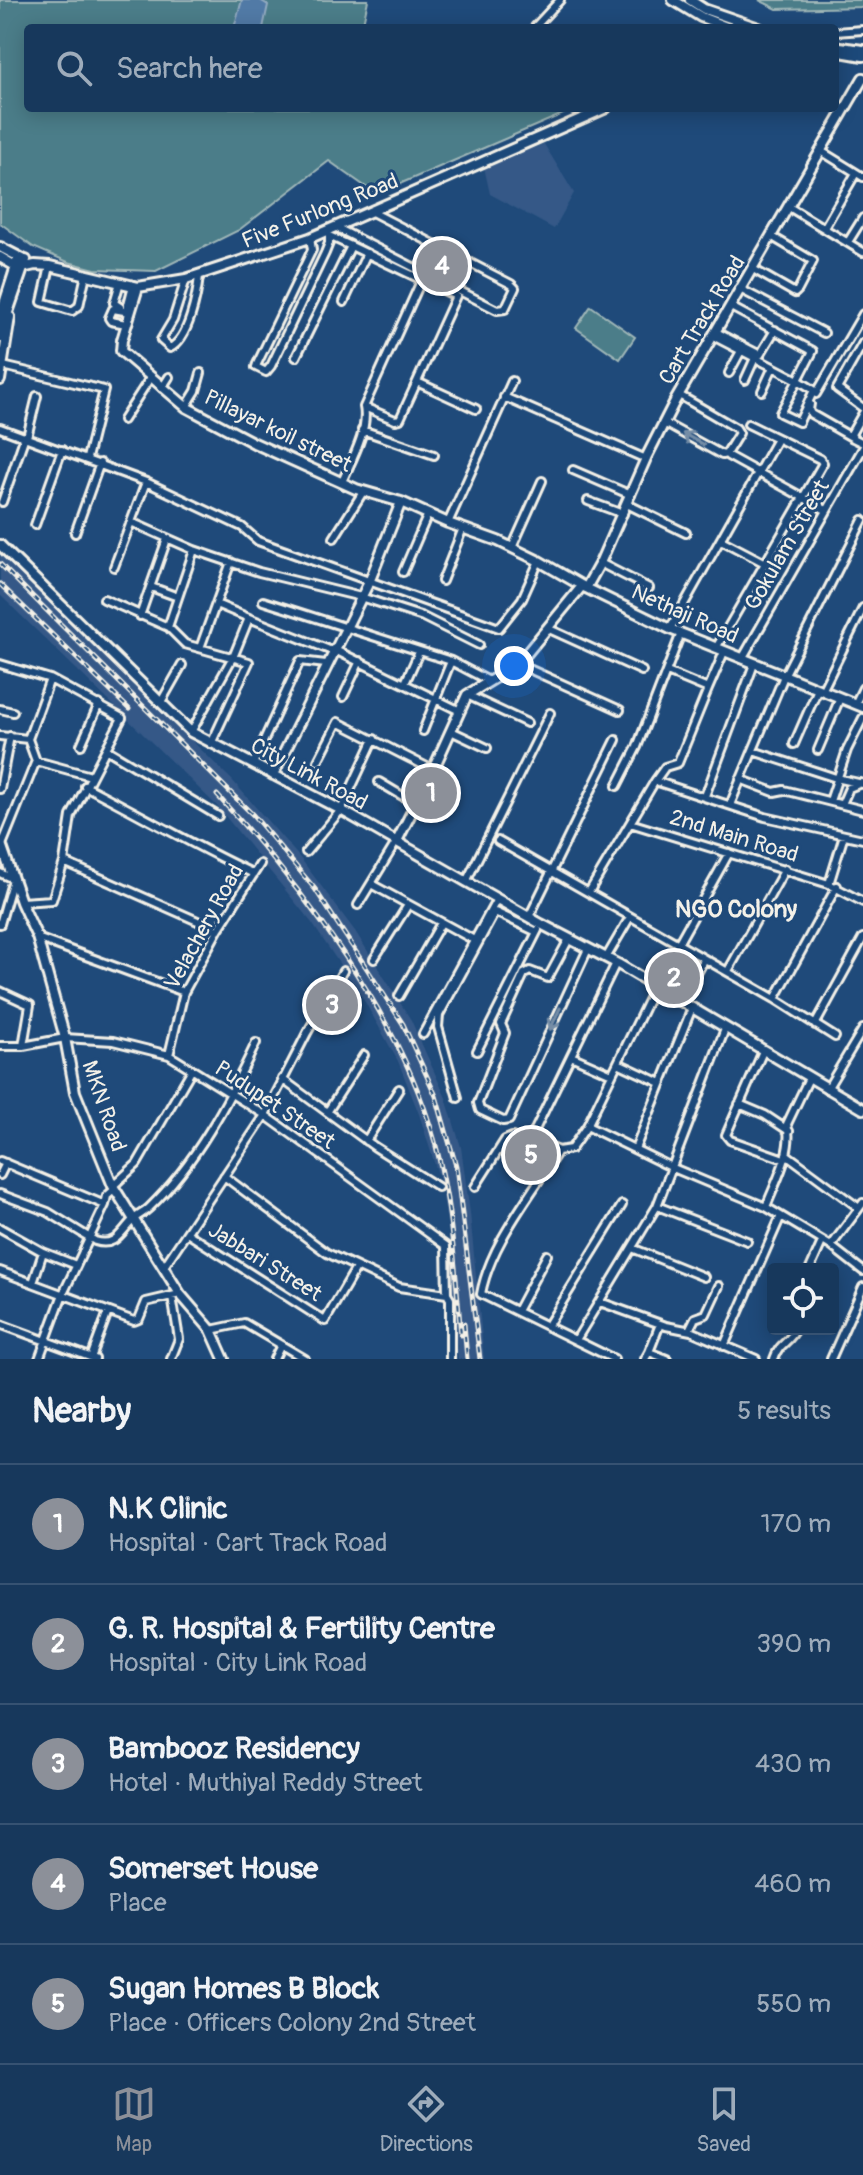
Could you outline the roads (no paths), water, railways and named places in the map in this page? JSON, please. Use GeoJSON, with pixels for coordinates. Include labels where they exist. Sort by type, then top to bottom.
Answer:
{"type":"FeatureCollection","features":[{"type":"Feature","properties":{"kind":"street"},"geometry":{"type":"LineString","coordinates":[[538,24],[560,0]]}},
{"type":"Feature","properties":{"kind":"street"},"geometry":{"type":"LineString","coordinates":[[673,0],[719,24]]}},
{"type":"Feature","properties":{"kind":"street"},"geometry":{"type":"LineString","coordinates":[[690,0],[719,15],[747,24]]}},
{"type":"Feature","properties":{"kind":"street"},"geometry":{"type":"LineString","coordinates":[[839,32],[863,30]]}},
{"type":"Feature","properties":{"kind":"street"},"geometry":{"type":"LineString","coordinates":[[839,49],[863,50]]}},
{"type":"Feature","properties":{"kind":"street"},"geometry":{"type":"LineString","coordinates":[[839,50],[863,56]]}},
{"type":"Feature","properties":{"kind":"street","name":"Cart Track Road"},"geometry":{"type":"LineString","coordinates":[[467,695],[518,664],[546,627],[584,587],[600,563],[646,459],[679,395],[863,78]]}},
{"type":"Feature","properties":{"kind":"street","name":"Five Furlong Road"},"geometry":{"type":"LineString","coordinates":[[20,263],[50,266],[134,288],[199,276],[325,234],[595,112]]}},
{"type":"Feature","properties":{"kind":"street"},"geometry":{"type":"LineString","coordinates":[[821,151],[860,175],[824,228]]}},
{"type":"Feature","properties":{"kind":"street"},"geometry":{"type":"LineString","coordinates":[[789,207],[863,252]]}},
{"type":"Feature","properties":{"kind":"street"},"geometry":{"type":"LineString","coordinates":[[335,227],[497,310],[505,309],[515,288],[511,284],[372,212]]}},
{"type":"Feature","properties":{"kind":"street"},"geometry":{"type":"LineString","coordinates":[[848,242],[863,218]]}},
{"type":"Feature","properties":{"kind":"street"},"geometry":{"type":"LineString","coordinates":[[325,234],[456,296],[398,420],[364,407]]}},
{"type":"Feature","properties":{"kind":"street"},"geometry":{"type":"LineString","coordinates":[[310,238],[312,250],[256,367],[266,372],[325,254],[329,243],[325,234]]}},
{"type":"Feature","properties":{"kind":"street"},"geometry":{"type":"LineString","coordinates":[[753,269],[795,293],[798,290],[813,261],[771,236]]}},
{"type":"Feature","properties":{"kind":"street"},"geometry":{"type":"LineString","coordinates":[[296,357],[351,246]]}},
{"type":"Feature","properties":{"kind":"street"},"geometry":{"type":"LineString","coordinates":[[0,247],[20,263]]}},
{"type":"Feature","properties":{"kind":"street"},"geometry":{"type":"LineString","coordinates":[[312,250],[325,254]]}},
{"type":"Feature","properties":{"kind":"street"},"geometry":{"type":"LineString","coordinates":[[344,302],[367,253]]}},
{"type":"Feature","properties":{"kind":"street"},"geometry":{"type":"LineString","coordinates":[[0,257],[20,263]]}},
{"type":"Feature","properties":{"kind":"street"},"geometry":{"type":"LineString","coordinates":[[1,330],[20,263]]}},
{"type":"Feature","properties":{"kind":"street"},"geometry":{"type":"LineString","coordinates":[[50,266],[42,302],[72,311],[79,306],[86,274]]}},
{"type":"Feature","properties":{"kind":"street"},"geometry":{"type":"LineString","coordinates":[[186,279],[173,320],[161,340],[170,348],[179,340],[195,305],[199,276]]}},
{"type":"Feature","properties":{"kind":"street"},"geometry":{"type":"LineString","coordinates":[[342,482],[362,430],[364,407],[422,279]]}},
{"type":"Feature","properties":{"kind":"street"},"geometry":{"type":"LineString","coordinates":[[119,286],[114,304],[129,310]]}},
{"type":"Feature","properties":{"kind":"street","name":"Pillayar koil street"},"geometry":{"type":"LineString","coordinates":[[134,288],[121,351],[186,407],[254,443],[363,492],[401,502],[498,541]]}},
{"type":"Feature","properties":{"kind":"street"},"geometry":{"type":"LineString","coordinates":[[742,290],[824,333]]}},
{"type":"Feature","properties":{"kind":"street"},"geometry":{"type":"LineString","coordinates":[[0,380],[7,307]]}},
{"type":"Feature","properties":{"kind":"street"},"geometry":{"type":"LineString","coordinates":[[714,334],[741,351],[798,380],[814,390],[796,423],[780,413],[798,380],[813,351],[731,307]]}},
{"type":"Feature","properties":{"kind":"street"},"geometry":{"type":"LineString","coordinates":[[126,324],[109,318],[113,309],[129,310]]}},
{"type":"Feature","properties":{"kind":"street"},"geometry":{"type":"LineString","coordinates":[[863,314],[810,403],[809,410],[863,446]]}},
{"type":"Feature","properties":{"kind":"street"},"geometry":{"type":"LineString","coordinates":[[714,334],[760,355],[775,330]]}},
{"type":"Feature","properties":{"kind":"street"},"geometry":{"type":"LineString","coordinates":[[853,438],[852,430],[863,410],[838,392],[837,388],[863,343]]}},
{"type":"Feature","properties":{"kind":"street"},"geometry":{"type":"LineString","coordinates":[[729,373],[741,351]]}},
{"type":"Feature","properties":{"kind":"street"},"geometry":{"type":"LineString","coordinates":[[745,380],[755,358]]}},
{"type":"Feature","properties":{"kind":"street"},"geometry":{"type":"LineString","coordinates":[[3,366],[104,390],[87,458]]}},
{"type":"Feature","properties":{"kind":"street"},"geometry":{"type":"LineString","coordinates":[[762,391],[773,367]]}},
{"type":"Feature","properties":{"kind":"street"},"geometry":{"type":"LineString","coordinates":[[186,407],[196,391],[201,373]]}},
{"type":"Feature","properties":{"kind":"street"},"geometry":{"type":"LineString","coordinates":[[162,388],[169,377]]}},
{"type":"Feature","properties":{"kind":"street"},"geometry":{"type":"LineString","coordinates":[[123,420],[150,378]]}},
{"type":"Feature","properties":{"kind":"street"},"geometry":{"type":"LineString","coordinates":[[448,523],[512,381]]}},
{"type":"Feature","properties":{"kind":"street"},"geometry":{"type":"LineString","coordinates":[[417,382],[476,409]]}},
{"type":"Feature","properties":{"kind":"street"},"geometry":{"type":"LineString","coordinates":[[664,423],[722,455],[726,454],[739,433],[736,428],[679,395]]}},
{"type":"Feature","properties":{"kind":"street"},"geometry":{"type":"LineString","coordinates":[[2,502],[26,437],[37,396]]}},
{"type":"Feature","properties":{"kind":"street"},"geometry":{"type":"LineString","coordinates":[[504,397],[646,459]]}},
{"type":"Feature","properties":{"kind":"street"},"geometry":{"type":"LineString","coordinates":[[589,892],[655,781],[665,767],[678,763],[720,650],[823,461],[748,424]]}},
{"type":"Feature","properties":{"kind":"street"},"geometry":{"type":"LineString","coordinates":[[0,428],[146,482],[242,527],[258,541],[499,628],[522,599],[539,561]]}},
{"type":"Feature","properties":{"kind":"street"},"geometry":{"type":"LineString","coordinates":[[362,430],[434,455]]}},
{"type":"Feature","properties":{"kind":"street"},"geometry":{"type":"LineString","coordinates":[[670,629],[777,439]]}},
{"type":"Feature","properties":{"kind":"street","name":"Gokulam Street"},"geometry":{"type":"LineString","coordinates":[[742,659],[863,446]]}},
{"type":"Feature","properties":{"kind":"street"},"geometry":{"type":"LineString","coordinates":[[35,525],[62,450]]}},
{"type":"Feature","properties":{"kind":"street"},"geometry":{"type":"LineString","coordinates":[[728,456],[826,510]]}},
{"type":"Feature","properties":{"kind":"street"},"geometry":{"type":"LineString","coordinates":[[75,533],[100,463]]}},
{"type":"Feature","properties":{"kind":"street"},"geometry":{"type":"LineString","coordinates":[[573,470],[686,533]]}},
{"type":"Feature","properties":{"kind":"street"},"geometry":{"type":"LineString","coordinates":[[512,548],[542,481]]}},
{"type":"Feature","properties":{"kind":"street"},"geometry":{"type":"LineString","coordinates":[[114,567],[146,482]]}},
{"type":"Feature","properties":{"kind":"street"},"geometry":{"type":"LineString","coordinates":[[334,538],[363,492]]}},
{"type":"Feature","properties":{"kind":"street"},"geometry":{"type":"LineString","coordinates":[[588,501],[623,514]]}},
{"type":"Feature","properties":{"kind":"street"},"geometry":{"type":"LineString","coordinates":[[273,775],[370,580],[401,502]]}},
{"type":"Feature","properties":{"kind":"street"},"geometry":{"type":"LineString","coordinates":[[403,572],[428,514]]}},
{"type":"Feature","properties":{"kind":"street"},"geometry":{"type":"LineString","coordinates":[[730,805],[784,676],[863,520]]}},
{"type":"Feature","properties":{"kind":"street"},"geometry":{"type":"LineString","coordinates":[[131,522],[194,550],[423,617],[479,645]]}},
{"type":"Feature","properties":{"kind":"street"},"geometry":{"type":"LineString","coordinates":[[442,581],[463,528]]}},
{"type":"Feature","properties":{"kind":"street"},"geometry":{"type":"LineString","coordinates":[[140,616],[167,539]]}},
{"type":"Feature","properties":{"kind":"street"},"geometry":{"type":"LineString","coordinates":[[721,540],[765,563]]}},
{"type":"Feature","properties":{"kind":"street","name":"Nethaji Road"},"geometry":{"type":"LineString","coordinates":[[498,541],[670,629],[859,705]]}},
{"type":"Feature","properties":{"kind":"street","name":"City Link Road"},"geometry":{"type":"LineString","coordinates":[[0,545],[191,732],[397,841],[529,917],[539,928],[569,939],[616,963],[863,1109]]}},
{"type":"Feature","properties":{"kind":"street"},"geometry":{"type":"LineString","coordinates":[[168,627],[194,550]]}},
{"type":"Feature","properties":{"kind":"street"},"geometry":{"type":"LineString","coordinates":[[200,648],[231,562]]}},
{"type":"Feature","properties":{"kind":"street"},"geometry":{"type":"LineString","coordinates":[[600,563],[649,588]]}},
{"type":"Feature","properties":{"kind":"street"},"geometry":{"type":"LineString","coordinates":[[151,587],[178,597]]}},
{"type":"Feature","properties":{"kind":"street"},"geometry":{"type":"LineString","coordinates":[[104,599],[168,627],[185,644],[249,662],[211,744]]}},
{"type":"Feature","properties":{"kind":"street"},"geometry":{"type":"LineString","coordinates":[[263,601],[451,661],[489,681]]}},
{"type":"Feature","properties":{"kind":"street"},"geometry":{"type":"LineString","coordinates":[[216,604],[360,661],[460,711]]}},
{"type":"Feature","properties":{"kind":"street"},"geometry":{"type":"LineString","coordinates":[[794,744],[863,608]]}},
{"type":"Feature","properties":{"kind":"street"},"geometry":{"type":"LineString","coordinates":[[191,732],[249,618]]}},
{"type":"Feature","properties":{"kind":"street"},"geometry":{"type":"LineString","coordinates":[[546,627],[642,671]]}},
{"type":"Feature","properties":{"kind":"street"},"geometry":{"type":"LineString","coordinates":[[617,786],[637,747],[681,633]]}},
{"type":"Feature","properties":{"kind":"street"},"geometry":{"type":"LineString","coordinates":[[405,683],[419,652]]}},
{"type":"Feature","properties":{"kind":"street"},"geometry":{"type":"LineString","coordinates":[[253,764],[300,661],[326,664]]}},
{"type":"Feature","properties":{"kind":"street"},"geometry":{"type":"LineString","coordinates":[[343,697],[360,661]]}},
{"type":"Feature","properties":{"kind":"street"},"geometry":{"type":"LineString","coordinates":[[423,731],[451,661]]}},
{"type":"Feature","properties":{"kind":"street"},"geometry":{"type":"LineString","coordinates":[[0,664],[50,679],[122,718],[71,816],[64,862],[52,900],[21,902]]}},
{"type":"Feature","properties":{"kind":"street"},"geometry":{"type":"LineString","coordinates":[[518,664],[620,710]]}},
{"type":"Feature","properties":{"kind":"street"},"geometry":{"type":"LineString","coordinates":[[705,796],[754,664]]}},
{"type":"Feature","properties":{"kind":"street"},"geometry":{"type":"LineString","coordinates":[[161,702],[182,665]]}},
{"type":"Feature","properties":{"kind":"street"},"geometry":{"type":"LineString","coordinates":[[667,672],[708,689]]}},
{"type":"Feature","properties":{"kind":"street"},"geometry":{"type":"LineString","coordinates":[[1,843],[36,761],[28,739],[50,679]]}},
{"type":"Feature","properties":{"kind":"street"},"geometry":{"type":"LineString","coordinates":[[859,705],[863,688]]}},
{"type":"Feature","properties":{"kind":"street"},"geometry":{"type":"LineString","coordinates":[[358,905],[397,841],[467,695],[527,723]]}},
{"type":"Feature","properties":{"kind":"street"},"geometry":{"type":"LineString","coordinates":[[818,750],[840,698]]}},
{"type":"Feature","properties":{"kind":"street"},"geometry":{"type":"LineString","coordinates":[[81,745],[99,704]]}},
{"type":"Feature","properties":{"kind":"street"},"geometry":{"type":"LineString","coordinates":[[0,709],[13,712]]}},
{"type":"Feature","properties":{"kind":"street"},"geometry":{"type":"LineString","coordinates":[[466,882],[550,713]]}},
{"type":"Feature","properties":{"kind":"street"},"geometry":{"type":"LineString","coordinates":[[830,801],[847,750],[863,718]]}},
{"type":"Feature","properties":{"kind":"street"},"geometry":{"type":"LineString","coordinates":[[318,761],[338,722],[433,770]]}},
{"type":"Feature","properties":{"kind":"street"},"geometry":{"type":"LineString","coordinates":[[451,731],[487,748]]}},
{"type":"Feature","properties":{"kind":"street"},"geometry":{"type":"LineString","coordinates":[[0,736],[28,739]]}},
{"type":"Feature","properties":{"kind":"street"},"geometry":{"type":"LineString","coordinates":[[0,789],[10,736]]}},
{"type":"Feature","properties":{"kind":"street"},"geometry":{"type":"LineString","coordinates":[[306,852],[341,810],[374,739]]}},
{"type":"Feature","properties":{"kind":"street"},"geometry":{"type":"LineString","coordinates":[[529,917],[616,740]]}},
{"type":"Feature","properties":{"kind":"street"},"geometry":{"type":"LineString","coordinates":[[106,749],[218,816]]}},
{"type":"Feature","properties":{"kind":"street"},"geometry":{"type":"LineString","coordinates":[[753,751],[836,778],[863,783]]}},
{"type":"Feature","properties":{"kind":"street"},"geometry":{"type":"LineString","coordinates":[[36,761],[91,776]]}},
{"type":"Feature","properties":{"kind":"street"},"geometry":{"type":"LineString","coordinates":[[740,779],[774,792],[784,790],[863,810]]}},
{"type":"Feature","properties":{"kind":"street"},"geometry":{"type":"LineString","coordinates":[[655,781],[765,817],[863,839]]}},
{"type":"Feature","properties":{"kind":"street"},"geometry":{"type":"LineString","coordinates":[[379,782],[416,804]]}},
{"type":"Feature","properties":{"kind":"street"},"geometry":{"type":"LineString","coordinates":[[842,804],[849,788],[863,783]]}},
{"type":"Feature","properties":{"kind":"street"},"geometry":{"type":"LineString","coordinates":[[85,786],[252,873]]}},
{"type":"Feature","properties":{"kind":"street","name":"2nd Main Road"},"geometry":{"type":"LineString","coordinates":[[630,823],[837,886],[863,902]]}},
{"type":"Feature","properties":{"kind":"street"},"geometry":{"type":"LineString","coordinates":[[829,884],[844,835]]}},
{"type":"Feature","properties":{"kind":"street"},"geometry":{"type":"LineString","coordinates":[[498,841],[728,971],[835,1037]]}},
{"type":"Feature","properties":{"kind":"street","name":"MKN Road"},"geometry":{"type":"LineString","coordinates":[[1,843],[21,902],[37,937],[65,1038],[75,1092],[114,1187],[176,1295],[211,1330],[224,1359]]}},
{"type":"Feature","properties":{"kind":"street"},"geometry":{"type":"LineString","coordinates":[[678,944],[729,853]]}},
{"type":"Feature","properties":{"kind":"street"},"geometry":{"type":"LineString","coordinates":[[64,862],[218,930]]}},
{"type":"Feature","properties":{"kind":"street","name":"Velachery Road"},"geometry":{"type":"LineString","coordinates":[[169,1055],[184,992],[218,930],[260,864]]}},
{"type":"Feature","properties":{"kind":"street"},"geometry":{"type":"LineString","coordinates":[[728,971],[785,869]]}},
{"type":"Feature","properties":{"kind":"street"},"geometry":{"type":"LineString","coordinates":[[0,873],[13,879],[0,923]]}},
{"type":"Feature","properties":{"kind":"street"},"geometry":{"type":"LineString","coordinates":[[371,884],[474,940]]}},
{"type":"Feature","properties":{"kind":"street"},"geometry":{"type":"LineString","coordinates":[[775,999],[837,886]]}},
{"type":"Feature","properties":{"kind":"street"},"geometry":{"type":"LineString","coordinates":[[0,888],[9,892]]}},
{"type":"Feature","properties":{"kind":"street"},"geometry":{"type":"LineString","coordinates":[[423,1034],[497,899]]}},
{"type":"Feature","properties":{"kind":"street"},"geometry":{"type":"LineString","coordinates":[[374,959],[408,905]]}},
{"type":"Feature","properties":{"kind":"street"},"geometry":{"type":"LineString","coordinates":[[458,1098],[438,1027],[439,1015],[495,912],[539,928],[477,1051]]}},
{"type":"Feature","properties":{"kind":"street"},"geometry":{"type":"LineString","coordinates":[[606,958],[630,917]]}},
{"type":"Feature","properties":{"kind":"street"},"geometry":{"type":"LineString","coordinates":[[399,996],[441,923]]}},
{"type":"Feature","properties":{"kind":"street"},"geometry":{"type":"LineString","coordinates":[[37,937],[184,992]]}},
{"type":"Feature","properties":{"kind":"street"},"geometry":{"type":"LineString","coordinates":[[815,1025],[863,938]]}},
{"type":"Feature","properties":{"kind":"street"},"geometry":{"type":"LineString","coordinates":[[569,939],[548,978],[530,971],[524,974],[501,1024],[505,1033],[478,1103],[480,1110],[503,1121],[509,1120],[588,949]]}},
{"type":"Feature","properties":{"kind":"street"},"geometry":{"type":"LineString","coordinates":[[682,1002],[704,960]]}},
{"type":"Feature","properties":{"kind":"street"},"geometry":{"type":"LineString","coordinates":[[475,1187],[505,1140],[512,1137],[526,1142],[531,1138],[616,963]]}},
{"type":"Feature","properties":{"kind":"street"},"geometry":{"type":"LineString","coordinates":[[163,1268],[265,1115],[343,971]]}},
{"type":"Feature","properties":{"kind":"street"},"geometry":{"type":"LineString","coordinates":[[531,1138],[558,1151],[571,1149],[587,1126],[655,986]]}},
{"type":"Feature","properties":{"kind":"street"},"geometry":{"type":"LineString","coordinates":[[0,991],[30,1005],[23,1046]]}},
{"type":"Feature","properties":{"kind":"street"},"geometry":{"type":"LineString","coordinates":[[635,1149],[692,1008]]}},
{"type":"Feature","properties":{"kind":"street"},"geometry":{"type":"LineString","coordinates":[[576,1340],[657,1206],[725,1029]]}},
{"type":"Feature","properties":{"kind":"street"},"geometry":{"type":"LineString","coordinates":[[827,1089],[863,1029]]}},
{"type":"Feature","properties":{"kind":"street","name":"Pudupet Street"},"geometry":{"type":"LineString","coordinates":[[0,1046],[23,1046],[65,1038],[113,1041],[169,1055],[265,1115],[447,1248],[447,1294]]}},
{"type":"Feature","properties":{"kind":"street"},"geometry":{"type":"LineString","coordinates":[[856,1041],[863,1045]]}},
{"type":"Feature","properties":{"kind":"street"},"geometry":{"type":"LineString","coordinates":[[0,1194],[48,1212],[102,1244],[117,1240],[134,1218],[147,1210],[190,1161],[232,1095],[256,1043]]}},
{"type":"Feature","properties":{"kind":"street"},"geometry":{"type":"LineString","coordinates":[[763,1051],[727,1137],[785,1156],[861,1206],[831,1246]]}},
{"type":"Feature","properties":{"kind":"street"},"geometry":{"type":"LineString","coordinates":[[328,1111],[364,1055]]}},
{"type":"Feature","properties":{"kind":"street"},"geometry":{"type":"LineString","coordinates":[[571,1056],[612,1074]]}},
{"type":"Feature","properties":{"kind":"street"},"geometry":{"type":"LineString","coordinates":[[618,1063],[661,1083]]}},
{"type":"Feature","properties":{"kind":"street"},"geometry":{"type":"LineString","coordinates":[[39,1359],[63,1294],[107,1196],[137,1164],[191,1071]]}},
{"type":"Feature","properties":{"kind":"street"},"geometry":{"type":"LineString","coordinates":[[766,1207],[785,1156],[789,1120],[809,1078]]}},
{"type":"Feature","properties":{"kind":"street"},"geometry":{"type":"LineString","coordinates":[[282,1079],[366,1141],[438,1187]]}},
{"type":"Feature","properties":{"kind":"street"},"geometry":{"type":"LineString","coordinates":[[366,1141],[399,1089]]}},
{"type":"Feature","properties":{"kind":"street"},"geometry":{"type":"LineString","coordinates":[[739,1104],[765,1115],[789,1131]]}},
{"type":"Feature","properties":{"kind":"street"},"geometry":{"type":"LineString","coordinates":[[587,1126],[673,1168],[766,1207],[831,1246],[863,1271]]}},
{"type":"Feature","properties":{"kind":"street"},"geometry":{"type":"LineString","coordinates":[[558,1151],[496,1252],[481,1294],[614,1359]]}},
{"type":"Feature","properties":{"kind":"street"},"geometry":{"type":"LineString","coordinates":[[0,1175],[3,1162],[105,1205]]}},
{"type":"Feature","properties":{"kind":"street"},"geometry":{"type":"LineString","coordinates":[[224,1176],[327,1253],[399,1287],[447,1294],[450,1299],[450,1359]]}},
{"type":"Feature","properties":{"kind":"street"},"geometry":{"type":"LineString","coordinates":[[548,1325],[622,1205]]}},
{"type":"Feature","properties":{"kind":"street"},"geometry":{"type":"LineString","coordinates":[[657,1206],[747,1241]]}},
{"type":"Feature","properties":{"kind":"street"},"geometry":{"type":"LineString","coordinates":[[724,1346],[780,1218]]}},
{"type":"Feature","properties":{"kind":"street"},"geometry":{"type":"LineString","coordinates":[[0,1228],[43,1252],[76,1265]]}},
{"type":"Feature","properties":{"kind":"street","name":"Jabbari Street"},"geometry":{"type":"LineString","coordinates":[[187,1233],[325,1321],[356,1268]]}},
{"type":"Feature","properties":{"kind":"street"},"geometry":{"type":"LineString","coordinates":[[813,1263],[822,1242]]}},
{"type":"Feature","properties":{"kind":"street"},"geometry":{"type":"LineString","coordinates":[[632,1248],[704,1277]]}},
{"type":"Feature","properties":{"kind":"street"},"geometry":{"type":"LineString","coordinates":[[33,1283],[43,1252]]}},
{"type":"Feature","properties":{"kind":"street"},"geometry":{"type":"LineString","coordinates":[[517,1311],[547,1255]]}},
{"type":"Feature","properties":{"kind":"street"},"geometry":{"type":"LineString","coordinates":[[0,1272],[137,1321],[145,1302],[176,1295],[179,1339],[171,1359]]}},
{"type":"Feature","properties":{"kind":"street"},"geometry":{"type":"LineString","coordinates":[[689,1330],[695,1318],[706,1314],[719,1286]]}},
{"type":"Feature","properties":{"kind":"street"},"geometry":{"type":"LineString","coordinates":[[831,1359],[863,1287]]}},
{"type":"Feature","properties":{"kind":"street"},"geometry":{"type":"LineString","coordinates":[[600,1302],[660,1324],[689,1330],[756,1359]]}},
{"type":"Feature","properties":{"kind":"street"},"geometry":{"type":"LineString","coordinates":[[0,1324],[93,1358],[108,1312]]}},
{"type":"Feature","properties":{"kind":"street"},"geometry":{"type":"LineString","coordinates":[[211,1330],[244,1323],[305,1359]]}},
{"type":"Feature","properties":{"kind":"street"},"geometry":{"type":"LineString","coordinates":[[660,1324],[647,1355],[667,1359]]}},
{"type":"Feature","properties":{"kind":"street"},"geometry":{"type":"LineString","coordinates":[[774,1359],[777,1348],[793,1335]]}},
{"type":"Feature","properties":{"kind":"street"},"geometry":{"type":"LineString","coordinates":[[274,1359],[281,1345]]}},
{"type":"Feature","properties":{"kind":"street"},"geometry":{"type":"LineString","coordinates":[[584,1359],[588,1348]]}},
{"type":"Feature","properties":{"kind":"railway"},"geometry":{"type":"LineString","coordinates":[[0,564],[253,815],[315,889],[403,1024],[436,1096],[456,1166],[480,1359]]}},
{"type":"Feature","properties":{"kind":"railway"},"geometry":{"type":"LineString","coordinates":[[0,584],[129,709]]}},
{"type":"Feature","properties":{"kind":"railway"},"geometry":{"type":"LineString","coordinates":[[217,795],[315,913],[346,957],[399,1049],[420,1096],[441,1166],[452,1238],[461,1335]]}},
{"type":"Feature","properties":{"kind":"railway"},"geometry":{"type":"LineString","coordinates":[[464,1324],[467,1359]]}},
{"type":"Feature","properties":{"kind":"place","name":"Somerset House"},"geometry":{"type":"Point","coordinates":[442,266]}},
{"type":"Feature","properties":{"kind":"place","name":"N.K Clinic"},"geometry":{"type":"Point","coordinates":[431,793]}},
{"type":"Feature","properties":{"kind":"place","name":"G. R. Hospital & Fertility Centre"},"geometry":{"type":"Point","coordinates":[674,978]}},
{"type":"Feature","properties":{"kind":"place","name":"Bambooz Residency"},"geometry":{"type":"Point","coordinates":[332,1005]}},
{"type":"Feature","properties":{"kind":"place","name":"Sugan Homes B Block"},"geometry":{"type":"Point","coordinates":[531,1155]}},
{"type":"Feature","properties":{"kind":"district","name":"NGO Colony"},"geometry":{"type":"Point","coordinates":[736,909]}}]}
